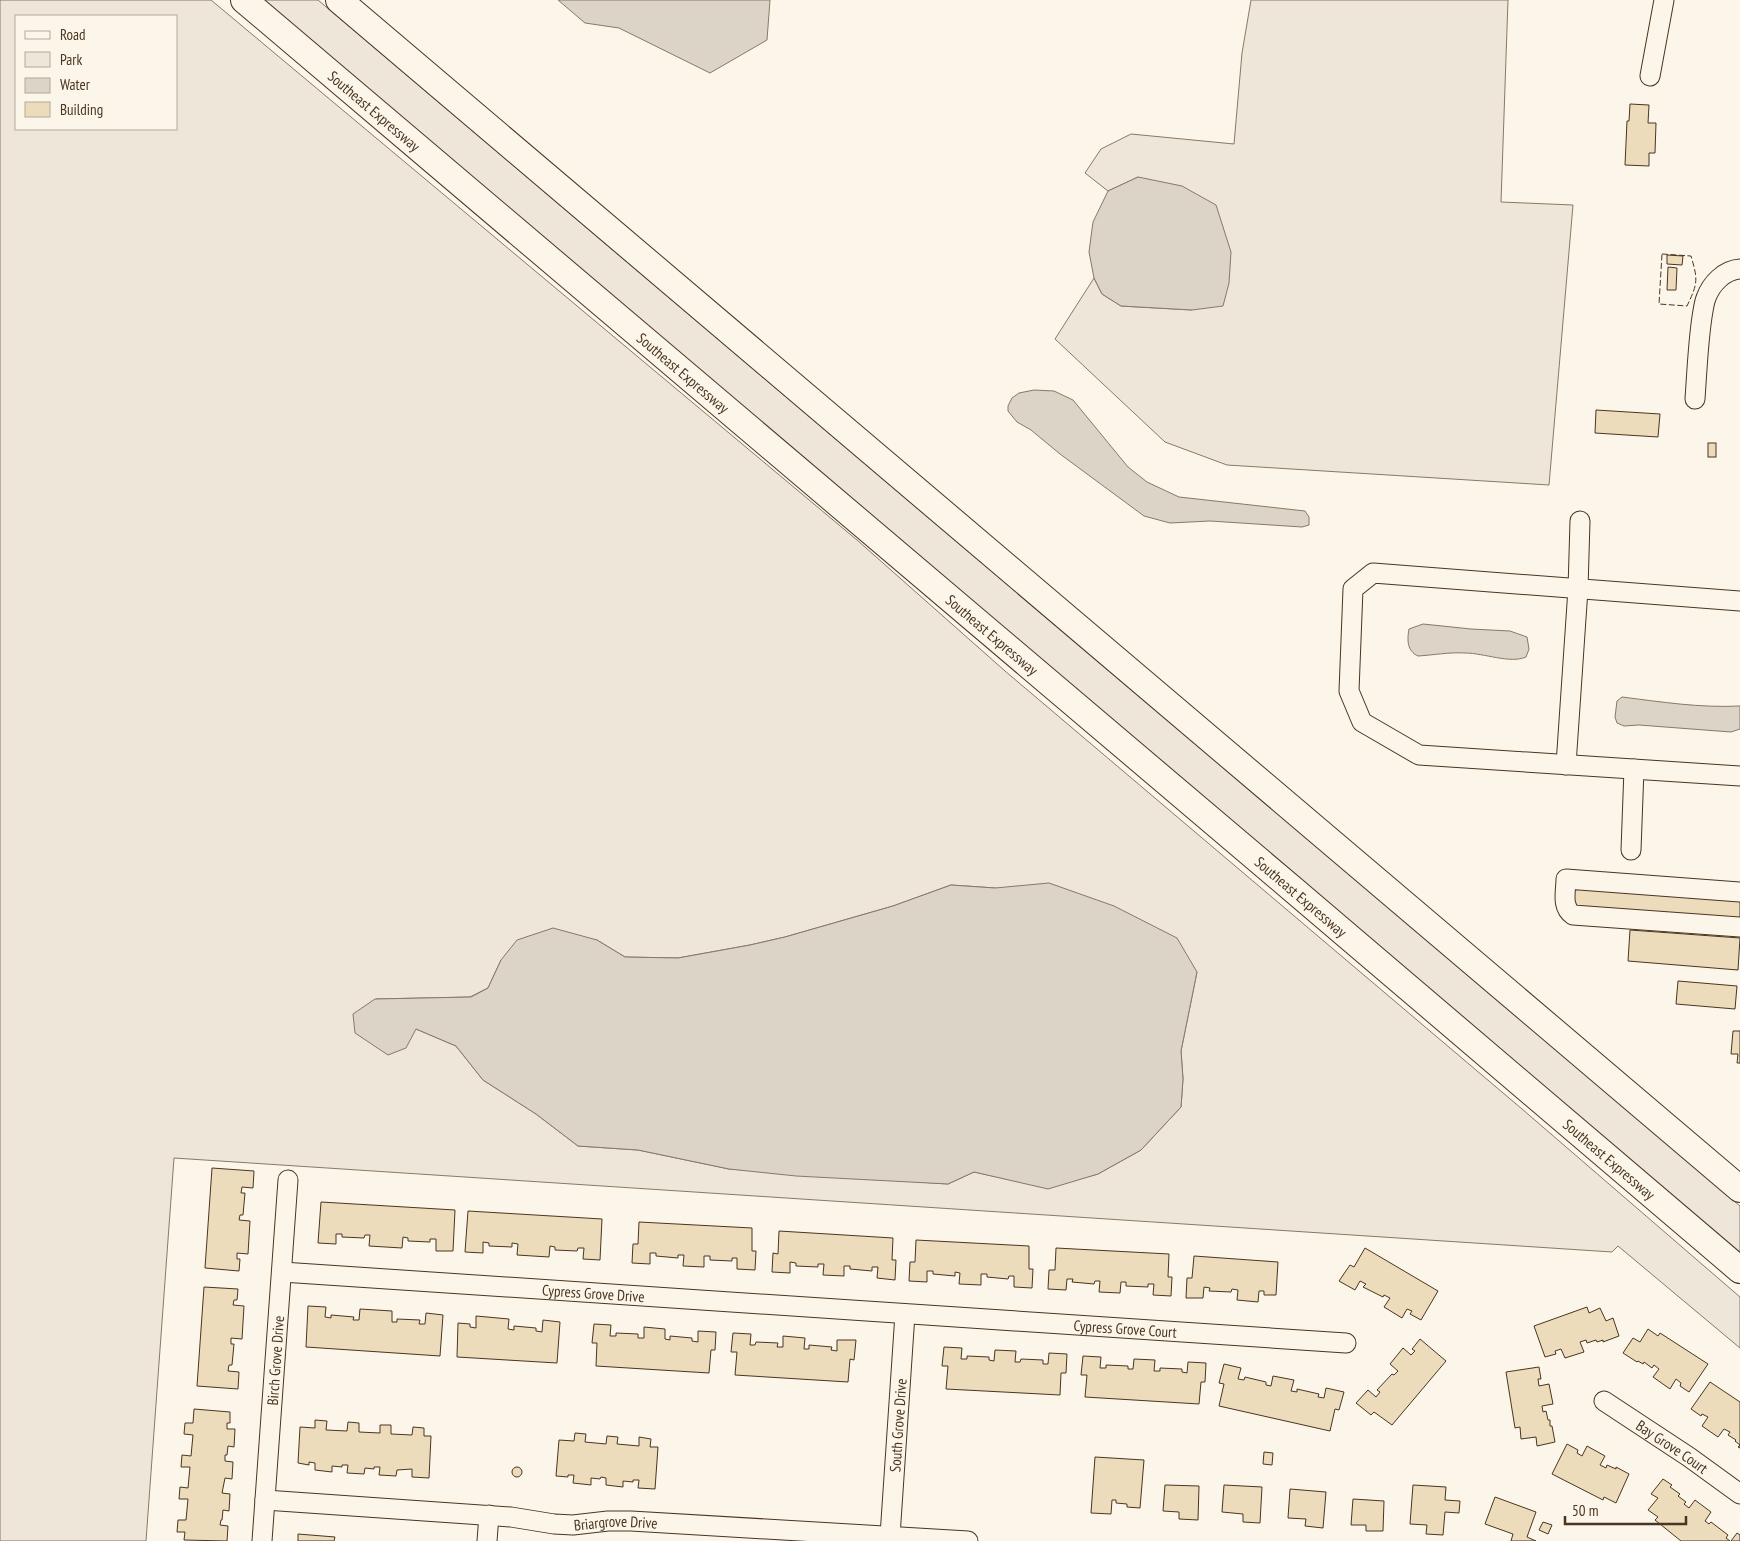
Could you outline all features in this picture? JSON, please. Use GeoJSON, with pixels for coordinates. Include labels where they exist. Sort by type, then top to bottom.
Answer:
{"type":"FeatureCollection","features":[{"type":"Feature","properties":{"kind":"highway","name":"Southeast Expressway"},"geometry":{"type":"LineString","coordinates":[[244,0],[1740,1270]]}},
{"type":"Feature","properties":{"kind":"highway"},"geometry":{"type":"LineString","coordinates":[[339,0],[1740,1189]]}},
{"type":"Feature","properties":{"kind":"street"},"geometry":{"type":"LineString","coordinates":[[1650,76],[1664,0]]}},
{"type":"Feature","properties":{"kind":"street"},"geometry":{"type":"LineString","coordinates":[[1695,399],[1700,330],[1705,298],[1721,276],[1740,269]]}},
{"type":"Feature","properties":{"kind":"street"},"geometry":{"type":"LineString","coordinates":[[1566,764],[1578,589],[1580,521]]}},
{"type":"Feature","properties":{"kind":"street"},"geometry":{"type":"LineString","coordinates":[[1740,601],[1373,573],[1353,589],[1349,691],[1362,722],[1419,755],[1740,776]]}},
{"type":"Feature","properties":{"kind":"street"},"geometry":{"type":"LineString","coordinates":[[1631,850],[1634,769]]}},
{"type":"Feature","properties":{"kind":"street"},"geometry":{"type":"LineString","coordinates":[[1740,892],[1566,879],[1565,906],[1573,915],[1740,927]]}},
{"type":"Feature","properties":{"kind":"street","name":"Birch Grove Drive"},"geometry":{"type":"LineString","coordinates":[[262,1541],[288,1180]]}},
{"type":"Feature","properties":{"kind":"street","name":"Cypress Grove Drive"},"geometry":{"type":"LineString","coordinates":[[282,1272],[905,1314]]}},
{"type":"Feature","properties":{"kind":"street","name":"Cypress Grove Court"},"geometry":{"type":"LineString","coordinates":[[905,1314],[1346,1343]]}},
{"type":"Feature","properties":{"kind":"street","name":"South Grove Drive"},"geometry":{"type":"LineString","coordinates":[[890,1536],[905,1314]]}},
{"type":"Feature","properties":{"kind":"street","name":"Bay Grove Court"},"geometry":{"type":"LineString","coordinates":[[1604,1401],[1689,1457],[1740,1494]]}},
{"type":"Feature","properties":{"kind":"street","name":"Briargrove Drive"},"geometry":{"type":"LineString","coordinates":[[265,1500],[489,1515],[554,1524],[574,1525],[608,1521],[631,1521],[711,1534],[890,1536],[968,1541]]}},
{"type":"Feature","properties":{"kind":"street"},"geometry":{"type":"LineString","coordinates":[[487,1541],[489,1515]]}},
{"type":"Feature","properties":{"kind":"green space"},"geometry":{"type":"Polygon","coordinates":[[[0,0],[211,0],[857,540],[1005,671],[1522,1109],[1740,1297],[1740,1348],[1618,1246],[1612,1252],[174,1158],[146,1541],[0,1541],[0,0]],[[951,885],[893,906],[785,937],[678,958],[625,957],[597,940],[501,960],[488,988],[470,997],[376,999],[416,1029],[456,1046],[483,1080],[536,1114],[578,1146],[638,1150],[729,1169],[948,1184],[974,1172],[1048,1188],[1098,1174],[1141,1150],[1181,1107],[1183,1079],[1181,1051],[1197,972],[995,888],[951,885]]]}},
{"type":"Feature","properties":{"kind":"green space"},"geometry":{"type":"Polygon","coordinates":[[[262,0],[318,0],[1740,1206],[1740,1254],[262,0]]]}},
{"type":"Feature","properties":{"kind":"green space"},"geometry":{"type":"Polygon","coordinates":[[[1251,0],[1508,0],[1501,202],[1573,205],[1549,485],[1227,465],[1165,442],[1055,339],[1094,278],[1102,294],[1121,306],[1192,310],[1138,177],[1108,191],[1085,173],[1101,149],[1131,134],[1234,144],[1242,53],[1251,0]]]}},
{"type":"Feature","properties":{"kind":"water"},"geometry":{"type":"Polygon","coordinates":[[[558,0],[770,0],[767,40],[710,73],[619,28],[585,23],[558,0]]]}},
{"type":"Feature","properties":{"kind":"water"},"geometry":{"type":"Polygon","coordinates":[[[1138,177],[1182,186],[1216,205],[1231,252],[1229,283],[1223,306],[1192,310],[1121,306],[1102,294],[1094,278],[1089,252],[1093,222],[1108,191],[1138,177]]]}},
{"type":"Feature","properties":{"kind":"water"},"geometry":{"type":"Polygon","coordinates":[[[1034,390],[1054,391],[1073,400],[1128,467],[1147,482],[1179,497],[1305,511],[1309,517],[1309,525],[1302,527],[1210,521],[1170,523],[1144,516],[1060,454],[1031,430],[1017,422],[1008,411],[1012,398],[1019,393],[1034,390]]]}},
{"type":"Feature","properties":{"kind":"water"},"geometry":{"type":"Polygon","coordinates":[[[1423,624],[1510,631],[1527,637],[1529,649],[1526,657],[1520,659],[1505,659],[1472,653],[1418,656],[1414,654],[1409,645],[1409,629],[1423,624]]]}},
{"type":"Feature","properties":{"kind":"water"},"geometry":{"type":"Polygon","coordinates":[[[1622,697],[1666,703],[1740,706],[1740,729],[1731,732],[1639,725],[1624,726],[1617,723],[1615,717],[1617,701],[1622,697]]]}},
{"type":"Feature","properties":{"kind":"water"},"geometry":{"type":"Polygon","coordinates":[[[1049,883],[1114,906],[1177,938],[1197,972],[1181,1051],[1183,1079],[1181,1107],[1141,1150],[1098,1174],[1048,1189],[974,1172],[948,1184],[796,1176],[729,1169],[638,1150],[578,1146],[536,1114],[483,1080],[456,1046],[416,1029],[406,1048],[388,1055],[355,1033],[353,1014],[375,999],[471,997],[488,988],[501,960],[517,940],[553,928],[597,940],[625,957],[678,958],[785,937],[893,906],[951,885],[995,888],[1049,883]]]}},
{"type":"Feature","properties":{"kind":"building"},"geometry":{"type":"Polygon","coordinates":[[[1630,104],[1649,105],[1648,123],[1656,123],[1655,153],[1649,153],[1649,166],[1625,165],[1627,121],[1629,121],[1630,104]]]}},
{"type":"Feature","properties":{"kind":"building"},"geometry":{"type":"Polygon","coordinates":[[[1667,255],[1683,256],[1682,265],[1667,264],[1667,255]]]}},
{"type":"Feature","properties":{"kind":"building"},"geometry":{"type":"Polygon","coordinates":[[[1668,267],[1677,268],[1676,290],[1667,290],[1668,267]]]}},
{"type":"Feature","properties":{"kind":"building"},"geometry":{"type":"Polygon","coordinates":[[[1596,410],[1660,414],[1658,437],[1595,433],[1596,410]]]}},
{"type":"Feature","properties":{"kind":"building"},"geometry":{"type":"Polygon","coordinates":[[[1708,443],[1716,443],[1716,457],[1708,457],[1708,443]]]}},
{"type":"Feature","properties":{"kind":"building"},"geometry":{"type":"Polygon","coordinates":[[[1574,886],[1740,899],[1740,922],[1573,909],[1574,886]]]}},
{"type":"Feature","properties":{"kind":"building"},"geometry":{"type":"Polygon","coordinates":[[[1630,930],[1740,938],[1738,970],[1628,961],[1630,930]]]}},
{"type":"Feature","properties":{"kind":"building"},"geometry":{"type":"Polygon","coordinates":[[[1678,981],[1737,986],[1735,1009],[1676,1004],[1678,981]]]}},
{"type":"Feature","properties":{"kind":"building"},"geometry":{"type":"Polygon","coordinates":[[[1733,1031],[1740,1031],[1740,1063],[1737,1063],[1738,1054],[1731,1054],[1733,1031]]]}},
{"type":"Feature","properties":{"kind":"building"},"geometry":{"type":"Polygon","coordinates":[[[212,1168],[254,1171],[253,1188],[242,1187],[241,1193],[245,1193],[243,1215],[240,1215],[239,1220],[250,1221],[248,1254],[237,1253],[237,1259],[240,1259],[239,1271],[205,1268],[212,1168]]]}},
{"type":"Feature","properties":{"kind":"building"},"geometry":{"type":"Polygon","coordinates":[[[321,1202],[455,1210],[453,1251],[436,1251],[436,1239],[430,1239],[430,1242],[408,1241],[408,1238],[403,1237],[402,1248],[369,1246],[370,1235],[365,1235],[364,1238],[342,1237],[342,1234],[336,1234],[336,1244],[318,1243],[321,1202]]]}},
{"type":"Feature","properties":{"kind":"building"},"geometry":{"type":"Polygon","coordinates":[[[468,1211],[602,1219],[600,1260],[583,1259],[584,1248],[578,1248],[577,1251],[555,1250],[555,1247],[550,1246],[549,1257],[517,1255],[518,1244],[512,1243],[512,1247],[489,1246],[489,1243],[483,1242],[483,1253],[465,1252],[468,1211]]]}},
{"type":"Feature","properties":{"kind":"building"},"geometry":{"type":"Polygon","coordinates":[[[639,1222],[752,1228],[752,1251],[756,1251],[755,1270],[737,1269],[737,1258],[732,1258],[732,1261],[710,1260],[710,1256],[704,1256],[704,1267],[683,1266],[684,1255],[678,1255],[678,1258],[656,1256],[656,1253],[650,1253],[650,1264],[632,1263],[633,1244],[638,1244],[639,1222]]]}},
{"type":"Feature","properties":{"kind":"building"},"geometry":{"type":"Polygon","coordinates":[[[779,1231],[893,1238],[892,1260],[896,1260],[895,1280],[877,1278],[878,1267],[872,1267],[872,1271],[850,1269],[850,1266],[844,1266],[844,1276],[823,1275],[824,1264],[818,1264],[818,1267],[796,1266],[796,1263],[790,1262],[790,1273],[772,1272],[773,1253],[778,1254],[779,1231]]]}},
{"type":"Feature","properties":{"kind":"building"},"geometry":{"type":"Polygon","coordinates":[[[916,1240],[1029,1246],[1029,1269],[1033,1269],[1032,1288],[1014,1287],[1014,1276],[1009,1276],[1008,1279],[987,1277],[987,1274],[981,1274],[981,1285],[959,1284],[960,1273],[955,1272],[955,1276],[933,1274],[933,1271],[927,1271],[927,1282],[909,1281],[910,1262],[915,1262],[916,1240]]]}},
{"type":"Feature","properties":{"kind":"building"},"geometry":{"type":"Polygon","coordinates":[[[1056,1248],[1169,1254],[1168,1277],[1172,1277],[1171,1296],[1153,1295],[1154,1284],[1148,1284],[1148,1287],[1126,1286],[1126,1282],[1121,1282],[1120,1293],[1099,1292],[1100,1281],[1095,1281],[1094,1284],[1072,1282],[1073,1279],[1067,1279],[1066,1290],[1048,1289],[1049,1270],[1055,1270],[1056,1248]]]}},
{"type":"Feature","properties":{"kind":"building"},"geometry":{"type":"Polygon","coordinates":[[[1365,1248],[1438,1291],[1421,1320],[1410,1314],[1412,1311],[1407,1309],[1402,1318],[1384,1307],[1390,1298],[1384,1295],[1383,1297],[1363,1287],[1366,1284],[1360,1281],[1355,1290],[1339,1281],[1350,1265],[1354,1267],[1365,1248]]]}},
{"type":"Feature","properties":{"kind":"building"},"geometry":{"type":"Polygon","coordinates":[[[1194,1256],[1278,1262],[1276,1295],[1264,1295],[1264,1291],[1259,1291],[1258,1302],[1237,1300],[1238,1290],[1232,1289],[1231,1292],[1209,1291],[1210,1288],[1204,1287],[1203,1298],[1186,1298],[1187,1278],[1192,1278],[1194,1256]]]}},
{"type":"Feature","properties":{"kind":"building"},"geometry":{"type":"Polygon","coordinates":[[[204,1287],[238,1289],[237,1300],[234,1300],[233,1305],[244,1306],[242,1339],[231,1338],[231,1344],[234,1344],[232,1365],[229,1365],[228,1371],[239,1372],[238,1389],[197,1386],[204,1287]]]}},
{"type":"Feature","properties":{"kind":"building"},"geometry":{"type":"Polygon","coordinates":[[[308,1306],[326,1307],[325,1317],[331,1318],[331,1315],[354,1317],[353,1320],[359,1320],[360,1309],[392,1311],[392,1322],[397,1322],[397,1319],[420,1320],[419,1324],[425,1324],[426,1313],[443,1315],[440,1356],[306,1347],[308,1306]]]}},
{"type":"Feature","properties":{"kind":"building"},"geometry":{"type":"Polygon","coordinates":[[[1587,1307],[1589,1313],[1600,1308],[1606,1321],[1613,1318],[1619,1336],[1603,1342],[1603,1340],[1597,1342],[1596,1340],[1587,1343],[1586,1340],[1580,1342],[1584,1352],[1565,1358],[1561,1349],[1555,1351],[1556,1354],[1545,1357],[1534,1326],[1587,1307]]]}},
{"type":"Feature","properties":{"kind":"building"},"geometry":{"type":"Polygon","coordinates":[[[476,1316],[509,1319],[508,1329],[514,1330],[514,1326],[536,1328],[536,1331],[542,1332],[543,1320],[560,1322],[557,1363],[457,1357],[458,1323],[470,1324],[470,1327],[476,1328],[476,1316]]]}},
{"type":"Feature","properties":{"kind":"building"},"geometry":{"type":"Polygon","coordinates":[[[594,1324],[611,1325],[610,1336],[616,1336],[616,1333],[638,1334],[638,1338],[644,1338],[644,1327],[665,1329],[665,1339],[670,1340],[670,1336],[692,1338],[692,1341],[698,1342],[698,1331],[716,1332],[715,1350],[711,1350],[709,1373],[596,1366],[597,1343],[592,1343],[594,1324]]]}},
{"type":"Feature","properties":{"kind":"building"},"geometry":{"type":"Polygon","coordinates":[[[1648,1329],[1658,1336],[1660,1333],[1708,1364],[1689,1392],[1680,1386],[1681,1383],[1676,1379],[1670,1389],[1653,1377],[1659,1369],[1654,1365],[1652,1368],[1644,1362],[1643,1364],[1637,1362],[1623,1353],[1633,1338],[1640,1342],[1648,1329]]]}},
{"type":"Feature","properties":{"kind":"building"},"geometry":{"type":"Polygon","coordinates":[[[733,1333],[751,1334],[750,1345],[755,1345],[756,1342],[778,1343],[777,1347],[783,1347],[783,1336],[805,1338],[804,1349],[809,1349],[809,1345],[832,1347],[831,1350],[837,1351],[837,1340],[856,1340],[854,1360],[850,1359],[848,1382],[735,1375],[737,1352],[731,1352],[733,1333]]]}},
{"type":"Feature","properties":{"kind":"building"},"geometry":{"type":"Polygon","coordinates":[[[1420,1339],[1446,1361],[1392,1425],[1374,1412],[1371,1415],[1356,1403],[1368,1390],[1376,1397],[1380,1392],[1377,1390],[1392,1374],[1394,1375],[1398,1371],[1390,1364],[1403,1348],[1411,1355],[1415,1351],[1412,1349],[1420,1339]]]}},
{"type":"Feature","properties":{"kind":"building"},"geometry":{"type":"Polygon","coordinates":[[[944,1347],[962,1348],[961,1359],[967,1359],[967,1356],[989,1357],[989,1360],[994,1361],[995,1350],[1016,1351],[1015,1362],[1020,1362],[1021,1359],[1043,1360],[1043,1364],[1048,1364],[1049,1353],[1067,1354],[1066,1373],[1061,1373],[1060,1395],[946,1389],[948,1366],[942,1366],[944,1347]]]}},
{"type":"Feature","properties":{"kind":"building"},"geometry":{"type":"Polygon","coordinates":[[[1083,1356],[1101,1357],[1100,1368],[1106,1368],[1106,1365],[1128,1366],[1128,1369],[1133,1369],[1134,1359],[1155,1360],[1154,1371],[1160,1371],[1160,1368],[1182,1369],[1182,1372],[1187,1373],[1188,1362],[1206,1363],[1205,1382],[1201,1382],[1199,1404],[1085,1397],[1087,1375],[1081,1375],[1083,1356]]]}},
{"type":"Feature","properties":{"kind":"building"},"geometry":{"type":"Polygon","coordinates":[[[1224,1364],[1241,1368],[1238,1379],[1244,1380],[1245,1377],[1266,1382],[1266,1385],[1271,1386],[1273,1376],[1294,1380],[1291,1391],[1297,1392],[1297,1389],[1319,1394],[1318,1397],[1324,1398],[1326,1388],[1344,1392],[1339,1410],[1335,1409],[1330,1431],[1219,1406],[1224,1384],[1219,1383],[1224,1364]]]}},
{"type":"Feature","properties":{"kind":"building"},"geometry":{"type":"Polygon","coordinates":[[[1539,1367],[1541,1379],[1538,1379],[1539,1386],[1549,1384],[1553,1404],[1542,1406],[1543,1412],[1546,1411],[1548,1420],[1550,1420],[1555,1442],[1537,1446],[1536,1437],[1521,1439],[1520,1427],[1515,1428],[1506,1372],[1539,1367]]]}},
{"type":"Feature","properties":{"kind":"building"},"geometry":{"type":"Polygon","coordinates":[[[1710,1382],[1740,1402],[1740,1445],[1728,1435],[1730,1432],[1724,1429],[1718,1437],[1702,1426],[1708,1417],[1702,1414],[1701,1416],[1691,1409],[1710,1382]]]}},
{"type":"Feature","properties":{"kind":"building"},"geometry":{"type":"Polygon","coordinates":[[[194,1409],[230,1412],[230,1423],[227,1423],[227,1429],[235,1429],[234,1447],[228,1446],[227,1455],[225,1455],[225,1461],[233,1462],[232,1479],[225,1478],[222,1493],[230,1494],[229,1511],[223,1510],[220,1525],[228,1526],[227,1541],[184,1540],[185,1532],[177,1532],[178,1520],[186,1520],[188,1499],[179,1499],[180,1487],[188,1488],[190,1467],[181,1467],[182,1455],[191,1456],[193,1435],[184,1434],[185,1423],[193,1423],[194,1409]]]}},
{"type":"Feature","properties":{"kind":"building"},"geometry":{"type":"Polygon","coordinates":[[[315,1420],[327,1421],[326,1430],[347,1431],[348,1422],[359,1423],[359,1432],[380,1433],[380,1425],[391,1425],[391,1434],[412,1435],[413,1427],[424,1428],[424,1436],[431,1436],[429,1478],[412,1477],[412,1469],[397,1470],[396,1476],[379,1475],[380,1467],[374,1467],[374,1469],[365,1468],[364,1474],[347,1473],[348,1465],[342,1465],[342,1467],[332,1466],[332,1472],[315,1470],[315,1463],[309,1462],[309,1465],[298,1463],[300,1427],[315,1428],[315,1420]]]}},
{"type":"Feature","properties":{"kind":"building"},"geometry":{"type":"Polygon","coordinates":[[[575,1433],[586,1434],[585,1442],[606,1444],[607,1436],[618,1437],[617,1444],[639,1446],[639,1437],[651,1439],[650,1447],[658,1447],[655,1489],[638,1488],[639,1480],[633,1480],[633,1482],[623,1481],[623,1487],[606,1485],[606,1478],[601,1477],[600,1479],[591,1478],[591,1485],[573,1483],[574,1475],[568,1475],[568,1477],[556,1476],[559,1440],[574,1441],[575,1433]]]}},
{"type":"Feature","properties":{"kind":"building"},"geometry":{"type":"Polygon","coordinates":[[[1567,1444],[1578,1450],[1577,1453],[1582,1456],[1587,1446],[1605,1456],[1600,1465],[1606,1468],[1607,1465],[1616,1469],[1616,1467],[1629,1474],[1616,1503],[1604,1497],[1603,1500],[1552,1474],[1567,1444]]]}},
{"type":"Feature","properties":{"kind":"building"},"geometry":{"type":"Polygon","coordinates":[[[1264,1452],[1273,1453],[1272,1465],[1263,1464],[1264,1452]]]}},
{"type":"Feature","properties":{"kind":"building"},"geometry":{"type":"Polygon","coordinates":[[[1095,1457],[1144,1460],[1140,1508],[1127,1507],[1127,1504],[1116,1503],[1116,1500],[1112,1500],[1111,1514],[1091,1513],[1095,1457]]]}},
{"type":"Feature","properties":{"kind":"building"},"geometry":{"type":"Polygon","coordinates":[[[517,1467],[522,1472],[517,1477],[512,1472],[517,1467]]]}},
{"type":"Feature","properties":{"kind":"building"},"geometry":{"type":"Polygon","coordinates":[[[1663,1479],[1672,1485],[1670,1487],[1680,1494],[1678,1496],[1686,1502],[1684,1504],[1689,1508],[1695,1500],[1711,1512],[1705,1521],[1709,1524],[1711,1522],[1728,1535],[1726,1538],[1730,1541],[1681,1541],[1655,1520],[1658,1517],[1648,1510],[1658,1498],[1651,1494],[1663,1479]]]}},
{"type":"Feature","properties":{"kind":"building"},"geometry":{"type":"Polygon","coordinates":[[[1165,1485],[1199,1486],[1198,1520],[1179,1519],[1179,1512],[1163,1511],[1165,1485]]]}},
{"type":"Feature","properties":{"kind":"building"},"geometry":{"type":"Polygon","coordinates":[[[1224,1485],[1262,1487],[1260,1523],[1243,1522],[1243,1514],[1222,1512],[1224,1485]]]}},
{"type":"Feature","properties":{"kind":"building"},"geometry":{"type":"Polygon","coordinates":[[[1413,1485],[1446,1487],[1445,1500],[1460,1501],[1459,1513],[1445,1512],[1443,1535],[1426,1534],[1427,1525],[1410,1524],[1413,1485]]]}},
{"type":"Feature","properties":{"kind":"building"},"geometry":{"type":"Polygon","coordinates":[[[1290,1489],[1326,1492],[1323,1528],[1305,1526],[1306,1519],[1288,1518],[1290,1489]]]}},
{"type":"Feature","properties":{"kind":"building"},"geometry":{"type":"Polygon","coordinates":[[[1495,1497],[1536,1512],[1527,1537],[1536,1541],[1511,1541],[1513,1534],[1485,1524],[1495,1497]]]}},
{"type":"Feature","properties":{"kind":"building"},"geometry":{"type":"Polygon","coordinates":[[[1353,1499],[1384,1501],[1383,1531],[1366,1531],[1366,1525],[1351,1525],[1353,1499]]]}},
{"type":"Feature","properties":{"kind":"building"},"geometry":{"type":"Polygon","coordinates":[[[1543,1522],[1552,1525],[1548,1534],[1539,1530],[1543,1522]]]}},
{"type":"Feature","properties":{"kind":"building"},"geometry":{"type":"Polygon","coordinates":[[[1737,1533],[1740,1535],[1740,1541],[1731,1541],[1737,1533]]]}},
{"type":"Feature","properties":{"kind":"building"},"geometry":{"type":"Polygon","coordinates":[[[298,1534],[335,1537],[334,1541],[298,1541],[298,1534]]]}},
{"type":"Feature","properties":{"kind":"fence"},"geometry":{"type":"LineString","coordinates":[[1662,254],[1691,256],[1696,281],[1687,306],[1659,304],[1662,254]]}}]}
